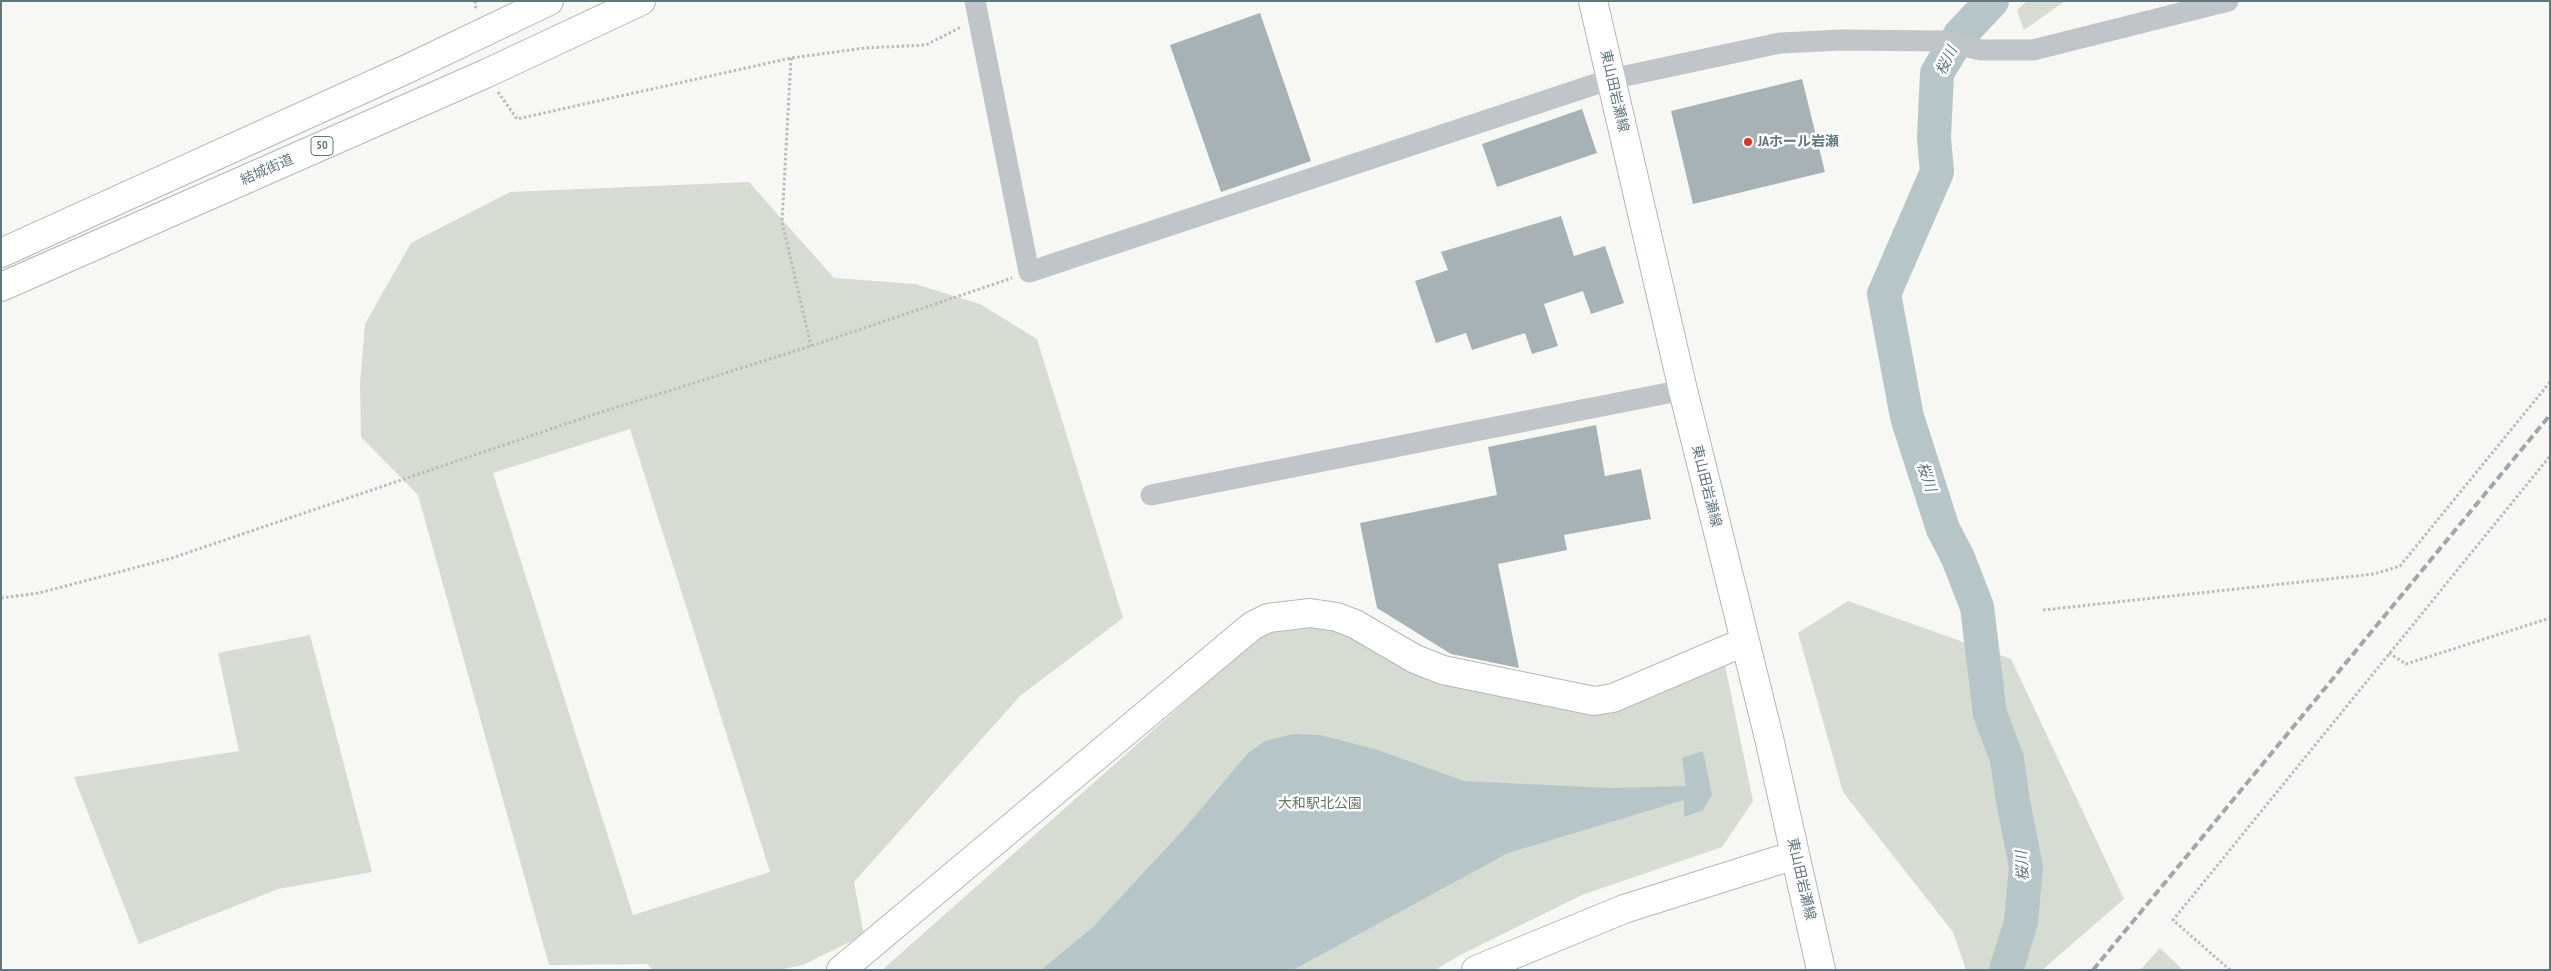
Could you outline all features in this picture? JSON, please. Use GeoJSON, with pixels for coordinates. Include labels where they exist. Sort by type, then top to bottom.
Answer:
{"type":"FeatureCollection","features":[{"type":"Feature","properties":{"kind":"main road"},"geometry":{"type":"LineString","coordinates":[[1,253],[407,69],[549,1]]}},
{"type":"Feature","properties":{"kind":"main road","name":"結城街道"},"geometry":{"type":"LineString","coordinates":[[1,287],[486,74],[641,1]]}},
{"type":"Feature","properties":{"kind":"main road","name":"東山田岩瀬線"},"geometry":{"type":"LineString","coordinates":[[1593,1],[1683,390],[1769,738],[1821,970]]}},
{"type":"Feature","properties":{"kind":"main road"},"geometry":{"type":"LineString","coordinates":[[841,970],[1252,626],[1268,618],[1310,613],[1337,618],[1355,624],[1415,659],[1443,670],[1594,701],[1613,698],[1744,642]]}},
{"type":"Feature","properties":{"kind":"main road"},"geometry":{"type":"LineString","coordinates":[[1476,970],[1624,909],[1795,855]]}},
{"type":"Feature","properties":{"kind":"street"},"geometry":{"type":"LineString","coordinates":[[976,10],[1029,272],[1612,79],[1780,43],[1841,40],[1942,40],[1982,50],[2033,50],[2228,1]]}},
{"type":"Feature","properties":{"kind":"street"},"geometry":{"type":"LineString","coordinates":[[1151,495],[1683,390]]}},
{"type":"Feature","properties":{"kind":"path"},"geometry":{"type":"LineString","coordinates":[[475,1],[477,19]]}},
{"type":"Feature","properties":{"kind":"path"},"geometry":{"type":"LineString","coordinates":[[486,74],[517,119],[791,58],[865,48],[926,45],[976,10]]}},
{"type":"Feature","properties":{"kind":"path"},"geometry":{"type":"LineString","coordinates":[[791,58],[782,222],[811,346]]}},
{"type":"Feature","properties":{"kind":"path"},"geometry":{"type":"LineString","coordinates":[[1,598],[39,593],[172,558],[589,416],[811,346],[1029,272]]}},
{"type":"Feature","properties":{"kind":"path"},"geometry":{"type":"LineString","coordinates":[[2043,610],[2374,574],[2400,566],[2550,382]]}},
{"type":"Feature","properties":{"kind":"path"},"geometry":{"type":"LineString","coordinates":[[2230,970],[2173,920],[2550,456]]}},
{"type":"Feature","properties":{"kind":"path"},"geometry":{"type":"LineString","coordinates":[[2389,653],[2406,664],[2550,618]]}},
{"type":"Feature","properties":{"kind":"green space"},"geometry":{"type":"Polygon","coordinates":[[[2027,1],[2065,1],[2024,30],[2017,10],[2027,1]]]}},
{"type":"Feature","properties":{"kind":"green space"},"geometry":{"type":"Polygon","coordinates":[[[749,182],[834,278],[915,284],[980,304],[1037,339],[1123,618],[1020,696],[854,882],[864,935],[803,965],[778,970],[653,970],[647,964],[549,965],[418,495],[361,437],[360,383],[365,324],[411,243],[510,192],[749,182]],[[630,429],[493,473],[633,915],[770,872],[630,429]]]}},
{"type":"Feature","properties":{"kind":"green space"},"geometry":{"type":"Polygon","coordinates":[[[1848,601],[2011,659],[2124,899],[2042,970],[1966,970],[1953,932],[1843,792],[1798,633],[1848,601]]]}},
{"type":"Feature","properties":{"kind":"green space","name":"大和駅北公園"},"geometry":{"type":"Polygon","coordinates":[[[1308,623],[1348,630],[1564,705],[1610,714],[1725,665],[1753,801],[1722,847],[1582,895],[1460,955],[1435,970],[882,970],[1237,656],[1267,633],[1308,623]]]}},
{"type":"Feature","properties":{"kind":"green space"},"geometry":{"type":"Polygon","coordinates":[[[310,635],[372,872],[278,889],[139,944],[74,777],[239,751],[218,653],[310,635]]]}},
{"type":"Feature","properties":{"kind":"green space"},"geometry":{"type":"Polygon","coordinates":[[[2160,948],[2183,970],[2140,970],[2160,948]]]}},
{"type":"Feature","properties":{"kind":"shaded area"},"geometry":{"type":"Polygon","coordinates":[[[1294,734],[1320,735],[1378,750],[1464,781],[1610,788],[1686,786],[1682,758],[1703,751],[1712,795],[1703,810],[1684,817],[1684,800],[1508,853],[1293,970],[1041,970],[1093,927],[1184,829],[1248,753],[1265,741],[1294,734]]]}},
{"type":"Feature","properties":{"kind":"shaded area"},"geometry":{"type":"Polygon","coordinates":[[[2019,867],[2033,867],[2028,922],[2013,970],[2000,970],[2014,921],[2019,867]]]}},
{"type":"Feature","properties":{"kind":"building"},"geometry":{"type":"Polygon","coordinates":[[[1260,13],[1311,161],[1221,192],[1170,45],[1260,13]]]}},
{"type":"Feature","properties":{"kind":"building","name":"JAホール岩瀬"},"geometry":{"type":"Polygon","coordinates":[[[1802,79],[1825,172],[1693,204],[1671,111],[1802,79]]]}},
{"type":"Feature","properties":{"kind":"building"},"geometry":{"type":"Polygon","coordinates":[[[1582,109],[1597,153],[1497,187],[1482,144],[1582,109]]]}},
{"type":"Feature","properties":{"kind":"building"},"geometry":{"type":"Polygon","coordinates":[[[1561,216],[1574,256],[1605,246],[1624,303],[1591,314],[1583,291],[1544,304],[1558,346],[1532,354],[1525,333],[1472,350],[1466,333],[1436,343],[1415,281],[1448,270],[1441,252],[1561,216]]]}},
{"type":"Feature","properties":{"kind":"building"},"geometry":{"type":"Polygon","coordinates":[[[1596,425],[1605,476],[1641,469],[1651,519],[1564,535],[1567,550],[1498,564],[1519,668],[1451,654],[1377,608],[1360,523],[1497,495],[1488,447],[1596,425]]]}},
{"type":"Feature","properties":{"kind":"waterway","name":"桜川"},"geometry":{"type":"LineString","coordinates":[[1992,1],[1960,35],[1937,73],[1934,138],[1937,172],[1884,294],[1907,417],[1943,529],[1958,558],[1977,607],[1990,714],[2007,759],[2026,867],[2021,922],[2006,970]]}},
{"type":"Feature","properties":{"kind":"railway"},"geometry":{"type":"LineString","coordinates":[[2093,970],[2550,415]]}},
{"type":"Feature","properties":{"kind":"place","name":"JAホール岩瀬"},"geometry":{"type":"Point","coordinates":[1748,142]}}]}
